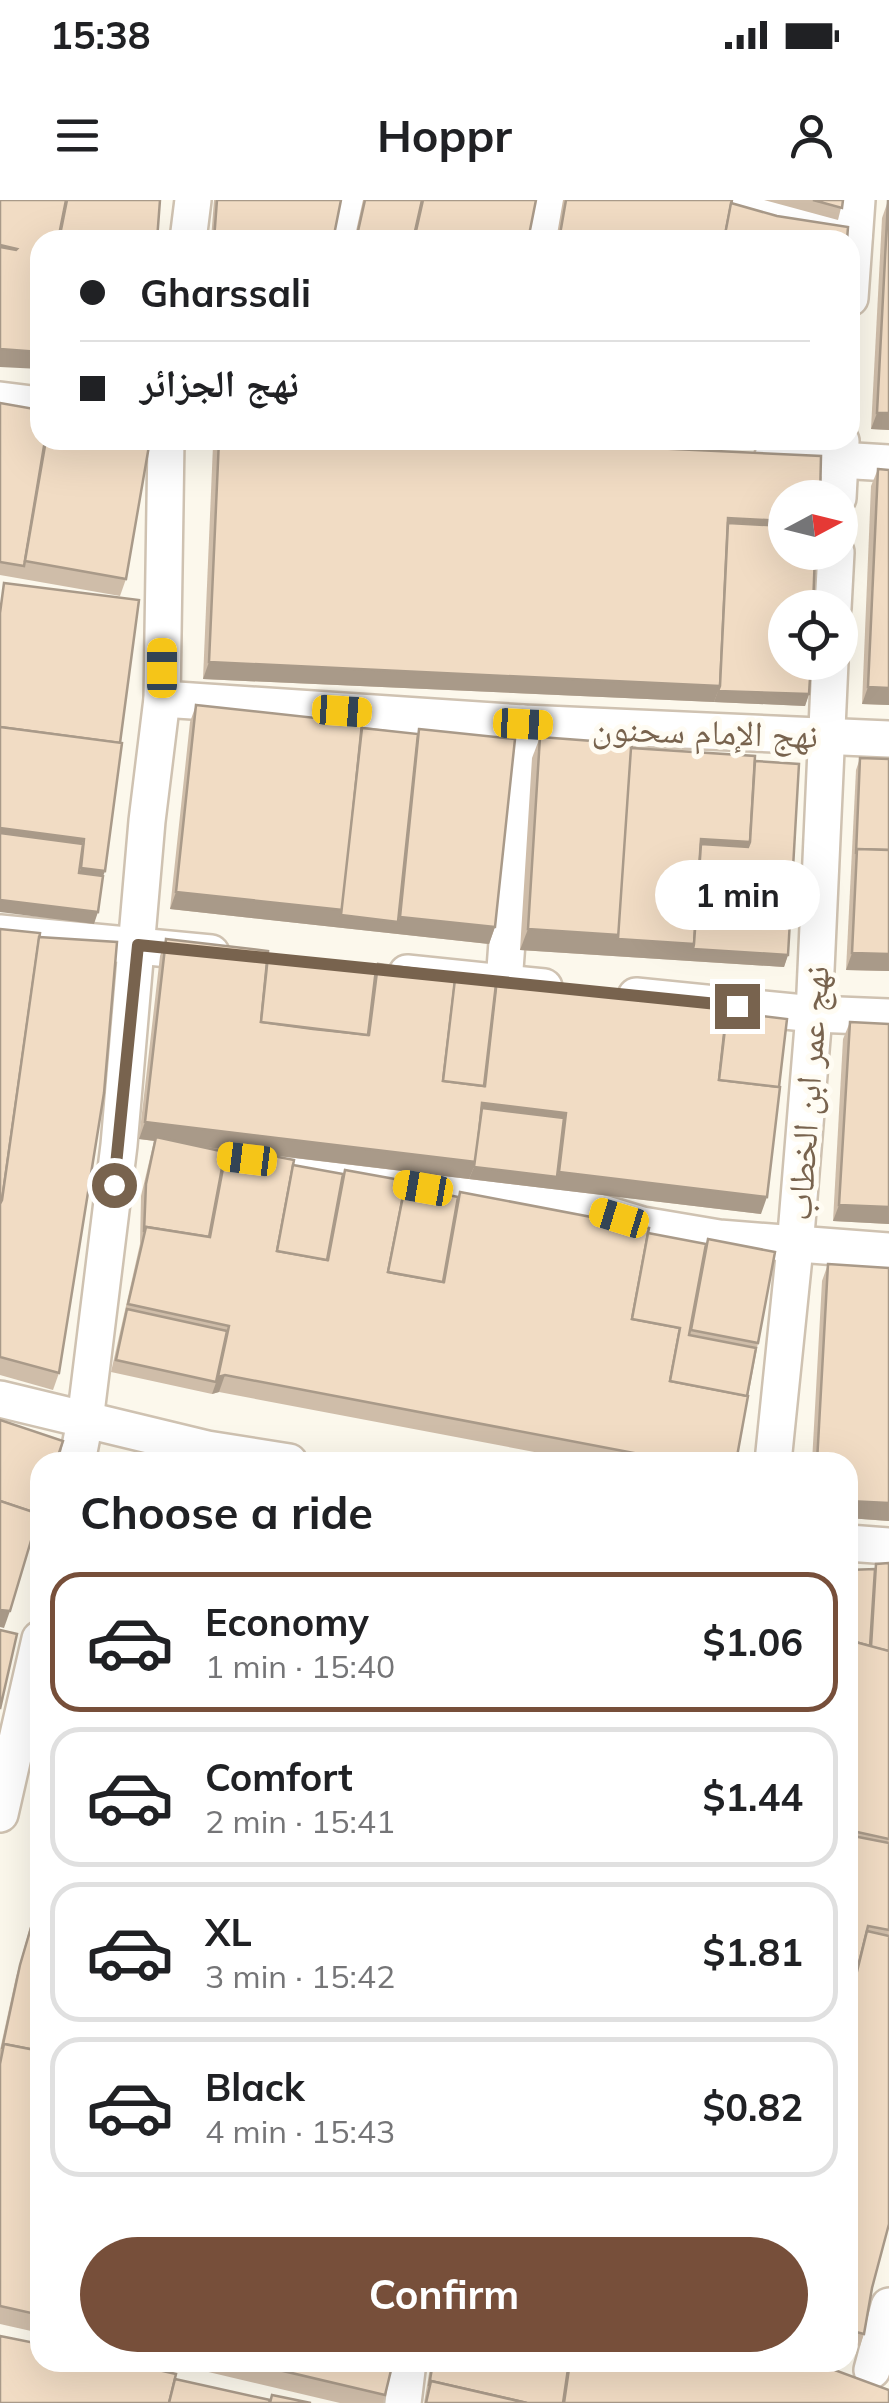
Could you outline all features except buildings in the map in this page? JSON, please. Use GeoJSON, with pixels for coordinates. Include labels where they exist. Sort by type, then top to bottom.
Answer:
{"type":"FeatureCollection","features":[{"type":"Feature","properties":{"kind":"street"},"geometry":{"type":"LineString","coordinates":[[189,230],[193,200]]}},
{"type":"Feature","properties":{"kind":"street"},"geometry":{"type":"LineString","coordinates":[[343,230],[348,200]]}},
{"type":"Feature","properties":{"kind":"street"},"geometry":{"type":"LineString","coordinates":[[542,230],[546,200]]}},
{"type":"Feature","properties":{"kind":"street"},"geometry":{"type":"LineString","coordinates":[[727,200],[830,230]]}},
{"type":"Feature","properties":{"kind":"street"},"geometry":{"type":"LineString","coordinates":[[855,230],[857,200]]}},
{"type":"Feature","properties":{"kind":"street"},"geometry":{"type":"LineString","coordinates":[[0,400],[30,404]]}},
{"type":"Feature","properties":{"kind":"street"},"geometry":{"type":"LineString","coordinates":[[79,1452],[136,1145],[138,945],[147,821],[162,699],[166,450]]}},
{"type":"Feature","properties":{"kind":"street"},"geometry":{"type":"LineString","coordinates":[[742,454],[840,450],[889,463]]}},
{"type":"Feature","properties":{"kind":"street"},"geometry":{"type":"LineString","coordinates":[[839,480],[840,450]]}},
{"type":"Feature","properties":{"kind":"street"},"geometry":{"type":"LineString","coordinates":[[123,603],[162,608]]}},
{"type":"Feature","properties":{"kind":"street","name":"نهج عمر ابن الخطاب"},"geometry":{"type":"LineString","coordinates":[[774,1452],[796,1246],[814,1014],[829,680]]}},
{"type":"Feature","properties":{"kind":"street","name":"نهج الإمام سحنون"},"geometry":{"type":"LineString","coordinates":[[162,699],[523,724],[889,739]]}},
{"type":"Feature","properties":{"kind":"street"},"geometry":{"type":"LineString","coordinates":[[504,983],[523,724]]}},
{"type":"Feature","properties":{"kind":"street"},"geometry":{"type":"LineString","coordinates":[[0,933],[246,956]]}},
{"type":"Feature","properties":{"kind":"street"},"geometry":{"type":"LineString","coordinates":[[376,970],[814,1014],[889,1017]]}},
{"type":"Feature","properties":{"kind":"street"},"geometry":{"type":"LineString","coordinates":[[247,1159],[458,1194],[596,1211],[719,1238],[889,1251]]}},
{"type":"Feature","properties":{"kind":"street"},"geometry":{"type":"LineString","coordinates":[[0,1400],[225,1452]]}},
{"type":"Feature","properties":{"kind":"street"},"geometry":{"type":"LineString","coordinates":[[858,1544],[889,1546]]}},
{"type":"Feature","properties":{"kind":"street"},"geometry":{"type":"LineString","coordinates":[[0,1642],[30,1644]]}},
{"type":"Feature","properties":{"kind":"street"},"geometry":{"type":"LineString","coordinates":[[0,1814],[6,1771],[30,1679]]}},
{"type":"Feature","properties":{"kind":"street"},"geometry":{"type":"LineString","coordinates":[[867,2369],[889,2306]]}},
{"type":"Feature","properties":{"kind":"street"},"geometry":{"type":"LineString","coordinates":[[403,2403],[407,2372]]}},
{"type":"Feature","properties":{"kind":"route"},"geometry":{"type":"LineString","coordinates":[[114,1185],[138,945],[737,1006]]}}]}
